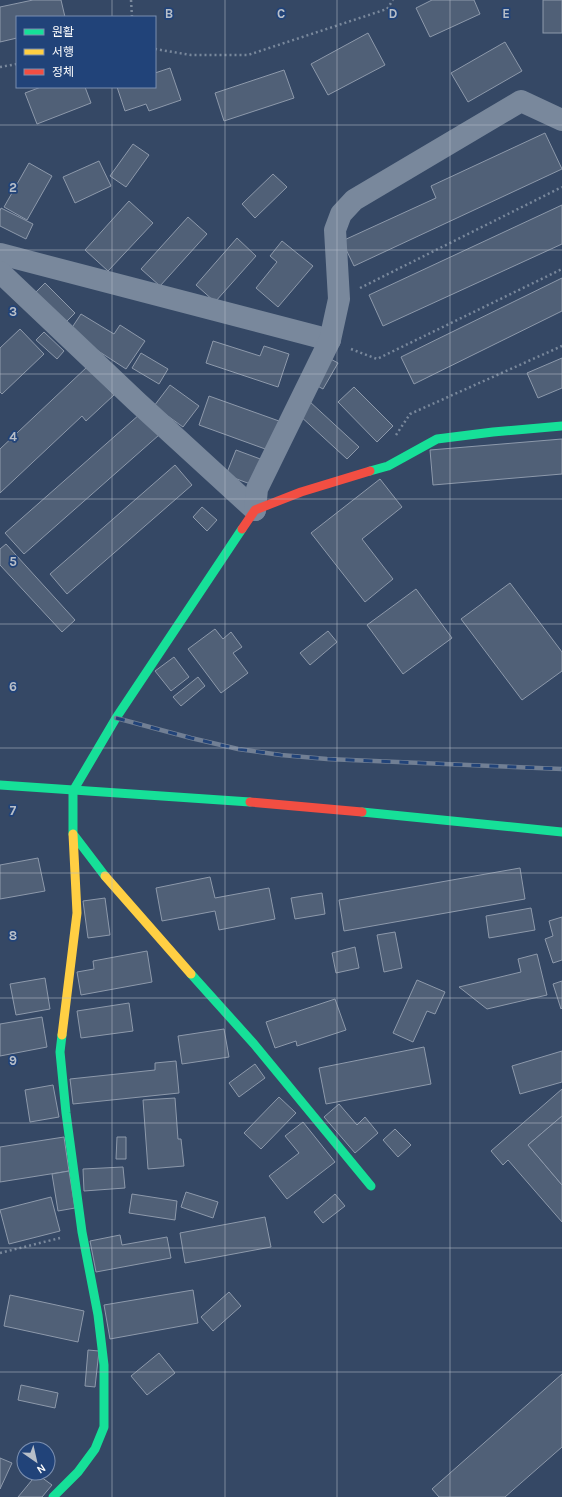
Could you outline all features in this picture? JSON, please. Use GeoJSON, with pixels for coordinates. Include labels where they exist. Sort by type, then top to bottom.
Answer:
{"type":"FeatureCollection","features":[{"type":"Feature","properties":{"kind":"street"},"geometry":{"type":"LineString","coordinates":[[53,1497],[78,1472],[95,1449],[104,1427],[104,1365],[98,1315],[82,1232],[66,1113],[60,1052],[77,913],[73,834],[73,791],[116,718],[255,510],[257,489],[330,340],[339,299],[335,230],[341,214],[354,200],[521,101],[562,120]]}},
{"type":"Feature","properties":{"kind":"street"},"geometry":{"type":"LineString","coordinates":[[0,254],[330,340]]}},
{"type":"Feature","properties":{"kind":"street"},"geometry":{"type":"LineString","coordinates":[[0,272],[136,401],[255,510]]}},
{"type":"Feature","properties":{"kind":"street"},"geometry":{"type":"LineString","coordinates":[[255,510],[301,492],[388,466],[437,439],[562,426]]}},
{"type":"Feature","properties":{"kind":"street"},"geometry":{"type":"LineString","coordinates":[[0,786],[289,805],[562,832]]}},
{"type":"Feature","properties":{"kind":"street"},"geometry":{"type":"LineString","coordinates":[[73,834],[109,881],[254,1044],[370,1186]]}},
{"type":"Feature","properties":{"kind":"path"},"geometry":{"type":"LineString","coordinates":[[131,0],[132,16]]}},
{"type":"Feature","properties":{"kind":"path"},"geometry":{"type":"LineString","coordinates":[[156,50],[191,55],[248,55],[387,9],[393,0]]}},
{"type":"Feature","properties":{"kind":"path"},"geometry":{"type":"LineString","coordinates":[[0,67],[16,64]]}},
{"type":"Feature","properties":{"kind":"path"},"geometry":{"type":"LineString","coordinates":[[339,299],[562,187]]}},
{"type":"Feature","properties":{"kind":"path"},"geometry":{"type":"LineString","coordinates":[[330,340],[376,359],[562,269]]}},
{"type":"Feature","properties":{"kind":"path"},"geometry":{"type":"LineString","coordinates":[[392,440],[410,414],[562,346]]}},
{"type":"Feature","properties":{"kind":"path"},"geometry":{"type":"LineString","coordinates":[[0,1253],[82,1232]]}},
{"type":"Feature","properties":{"kind":"building"},"geometry":{"type":"Polygon","coordinates":[[[33,0],[61,0],[65,16],[16,16],[16,38],[0,42],[0,7],[33,0]]]}},
{"type":"Feature","properties":{"kind":"building"},"geometry":{"type":"Polygon","coordinates":[[[432,0],[474,0],[480,14],[430,37],[416,8],[432,0]]]}},
{"type":"Feature","properties":{"kind":"building"},"geometry":{"type":"Polygon","coordinates":[[[543,0],[562,0],[562,33],[543,33],[543,0]]]}},
{"type":"Feature","properties":{"kind":"building"},"geometry":{"type":"Polygon","coordinates":[[[368,33],[385,65],[328,95],[311,64],[368,33]]]}},
{"type":"Feature","properties":{"kind":"building"},"geometry":{"type":"Polygon","coordinates":[[[505,42],[522,71],[468,102],[451,73],[505,42]]]}},
{"type":"Feature","properties":{"kind":"building"},"geometry":{"type":"Polygon","coordinates":[[[170,68],[181,100],[149,111],[146,104],[125,111],[117,88],[156,88],[156,73],[170,68]]]}},
{"type":"Feature","properties":{"kind":"building"},"geometry":{"type":"Polygon","coordinates":[[[284,70],[294,98],[224,121],[215,93],[284,70]]]}},
{"type":"Feature","properties":{"kind":"building"},"geometry":{"type":"Polygon","coordinates":[[[38,88],[85,88],[91,103],[37,124],[25,93],[38,88]]]}},
{"type":"Feature","properties":{"kind":"building"},"geometry":{"type":"Polygon","coordinates":[[[545,133],[562,169],[354,266],[342,241],[436,198],[431,186],[545,133]]]}},
{"type":"Feature","properties":{"kind":"building"},"geometry":{"type":"Polygon","coordinates":[[[133,144],[149,155],[126,187],[110,176],[133,144]]]}},
{"type":"Feature","properties":{"kind":"building"},"geometry":{"type":"Polygon","coordinates":[[[99,161],[111,186],[75,203],[63,177],[99,161]]]}},
{"type":"Feature","properties":{"kind":"building"},"geometry":{"type":"Polygon","coordinates":[[[29,163],[52,176],[27,220],[4,207],[29,163]]]}},
{"type":"Feature","properties":{"kind":"building"},"geometry":{"type":"Polygon","coordinates":[[[273,174],[287,187],[255,218],[242,204],[273,174]]]}},
{"type":"Feature","properties":{"kind":"building"},"geometry":{"type":"Polygon","coordinates":[[[129,201],[153,223],[108,271],[85,250],[129,201]]]}},
{"type":"Feature","properties":{"kind":"building"},"geometry":{"type":"Polygon","coordinates":[[[562,205],[562,244],[383,326],[369,295],[562,205]]]}},
{"type":"Feature","properties":{"kind":"building"},"geometry":{"type":"Polygon","coordinates":[[[1,208],[33,224],[26,239],[0,226],[1,208]]]}},
{"type":"Feature","properties":{"kind":"building"},"geometry":{"type":"Polygon","coordinates":[[[188,217],[207,234],[160,286],[141,269],[188,217]]]}},
{"type":"Feature","properties":{"kind":"building"},"geometry":{"type":"Polygon","coordinates":[[[237,238],[256,256],[215,302],[196,285],[237,238]]]}},
{"type":"Feature","properties":{"kind":"building"},"geometry":{"type":"Polygon","coordinates":[[[282,241],[313,266],[278,307],[256,288],[277,262],[270,256],[282,241]]]}},
{"type":"Feature","properties":{"kind":"building"},"geometry":{"type":"Polygon","coordinates":[[[562,278],[562,311],[414,384],[401,357],[562,278]]]}},
{"type":"Feature","properties":{"kind":"building"},"geometry":{"type":"Polygon","coordinates":[[[45,283],[75,313],[63,325],[33,295],[45,283]]]}},
{"type":"Feature","properties":{"kind":"building"},"geometry":{"type":"Polygon","coordinates":[[[81,314],[114,334],[120,325],[145,341],[126,369],[69,332],[81,314]]]}},
{"type":"Feature","properties":{"kind":"building"},"geometry":{"type":"Polygon","coordinates":[[[20,329],[44,354],[2,394],[0,392],[0,348],[20,329]]]}},
{"type":"Feature","properties":{"kind":"building"},"geometry":{"type":"Polygon","coordinates":[[[44,332],[64,351],[57,359],[36,340],[44,332]]]}},
{"type":"Feature","properties":{"kind":"building"},"geometry":{"type":"Polygon","coordinates":[[[213,341],[260,356],[264,346],[289,354],[278,387],[206,363],[213,341]]]}},
{"type":"Feature","properties":{"kind":"building"},"geometry":{"type":"Polygon","coordinates":[[[141,353],[168,369],[159,384],[132,368],[141,353]]]}},
{"type":"Feature","properties":{"kind":"building"},"geometry":{"type":"Polygon","coordinates":[[[327,357],[338,363],[323,389],[312,383],[327,357]]]}},
{"type":"Feature","properties":{"kind":"building"},"geometry":{"type":"Polygon","coordinates":[[[562,358],[562,388],[538,398],[527,373],[562,358]]]}},
{"type":"Feature","properties":{"kind":"building"},"geometry":{"type":"Polygon","coordinates":[[[87,367],[114,395],[86,421],[82,416],[0,493],[0,449],[87,367]]]}},
{"type":"Feature","properties":{"kind":"building"},"geometry":{"type":"Polygon","coordinates":[[[170,385],[199,406],[183,427],[154,406],[170,385]]]}},
{"type":"Feature","properties":{"kind":"building"},"geometry":{"type":"Polygon","coordinates":[[[354,387],[393,426],[377,442],[338,402],[354,387]]]}},
{"type":"Feature","properties":{"kind":"building"},"geometry":{"type":"Polygon","coordinates":[[[209,396],[279,421],[268,450],[199,425],[209,396]]]}},
{"type":"Feature","properties":{"kind":"building"},"geometry":{"type":"Polygon","coordinates":[[[309,401],[359,447],[347,459],[298,414],[309,401]]]}},
{"type":"Feature","properties":{"kind":"building"},"geometry":{"type":"Polygon","coordinates":[[[140,414],[159,435],[24,554],[5,533],[140,414]]]}},
{"type":"Feature","properties":{"kind":"building"},"geometry":{"type":"Polygon","coordinates":[[[562,439],[562,474],[433,485],[430,450],[562,439]]]}},
{"type":"Feature","properties":{"kind":"building"},"geometry":{"type":"Polygon","coordinates":[[[236,450],[263,460],[253,485],[226,475],[236,450]]]}},
{"type":"Feature","properties":{"kind":"building"},"geometry":{"type":"Polygon","coordinates":[[[175,465],[192,485],[67,594],[50,574],[175,465]]]}},
{"type":"Feature","properties":{"kind":"building"},"geometry":{"type":"Polygon","coordinates":[[[380,479],[402,507],[362,539],[393,579],[365,602],[311,533],[380,479]]]}},
{"type":"Feature","properties":{"kind":"building"},"geometry":{"type":"Polygon","coordinates":[[[202,507],[217,520],[207,531],[193,517],[202,507]]]}},
{"type":"Feature","properties":{"kind":"building"},"geometry":{"type":"Polygon","coordinates":[[[6,544],[75,620],[62,632],[0,565],[0,549],[6,544]]]}},
{"type":"Feature","properties":{"kind":"building"},"geometry":{"type":"Polygon","coordinates":[[[510,583],[562,652],[562,671],[522,700],[461,619],[510,583]]]}},
{"type":"Feature","properties":{"kind":"building"},"geometry":{"type":"Polygon","coordinates":[[[416,589],[452,638],[403,674],[367,625],[416,589]]]}},
{"type":"Feature","properties":{"kind":"building"},"geometry":{"type":"Polygon","coordinates":[[[215,629],[223,639],[231,632],[242,647],[233,653],[248,673],[221,693],[188,649],[215,629]]]}},
{"type":"Feature","properties":{"kind":"building"},"geometry":{"type":"Polygon","coordinates":[[[328,631],[337,642],[310,665],[300,653],[328,631]]]}},
{"type":"Feature","properties":{"kind":"building"},"geometry":{"type":"Polygon","coordinates":[[[174,657],[189,677],[171,691],[155,671],[174,657]]]}},
{"type":"Feature","properties":{"kind":"building"},"geometry":{"type":"Polygon","coordinates":[[[198,677],[205,686],[181,706],[173,697],[198,677]]]}},
{"type":"Feature","properties":{"kind":"building"},"geometry":{"type":"Polygon","coordinates":[[[38,858],[45,891],[0,899],[0,865],[38,858]]]}},
{"type":"Feature","properties":{"kind":"building"},"geometry":{"type":"Polygon","coordinates":[[[520,868],[525,899],[344,931],[339,900],[520,868]]]}},
{"type":"Feature","properties":{"kind":"building"},"geometry":{"type":"Polygon","coordinates":[[[210,877],[215,898],[269,888],[275,919],[219,930],[215,911],[162,921],[156,888],[210,877]]]}},
{"type":"Feature","properties":{"kind":"building"},"geometry":{"type":"Polygon","coordinates":[[[322,893],[325,914],[295,919],[291,898],[322,893]]]}},
{"type":"Feature","properties":{"kind":"building"},"geometry":{"type":"Polygon","coordinates":[[[105,898],[110,935],[88,938],[83,901],[105,898]]]}},
{"type":"Feature","properties":{"kind":"building"},"geometry":{"type":"Polygon","coordinates":[[[531,908],[535,930],[489,938],[486,916],[531,908]]]}},
{"type":"Feature","properties":{"kind":"building"},"geometry":{"type":"Polygon","coordinates":[[[562,917],[562,960],[553,963],[545,939],[553,936],[549,921],[562,917]]]}},
{"type":"Feature","properties":{"kind":"building"},"geometry":{"type":"Polygon","coordinates":[[[395,932],[402,968],[384,972],[377,935],[395,932]]]}},
{"type":"Feature","properties":{"kind":"building"},"geometry":{"type":"Polygon","coordinates":[[[355,947],[359,968],[336,973],[332,953],[355,947]]]}},
{"type":"Feature","properties":{"kind":"building"},"geometry":{"type":"Polygon","coordinates":[[[147,951],[152,982],[81,995],[77,972],[94,969],[93,961],[147,951]]]}},
{"type":"Feature","properties":{"kind":"building"},"geometry":{"type":"Polygon","coordinates":[[[537,954],[547,995],[487,1009],[459,987],[521,972],[518,959],[537,954]]]}},
{"type":"Feature","properties":{"kind":"building"},"geometry":{"type":"Polygon","coordinates":[[[45,978],[50,1009],[16,1015],[10,984],[45,978]]]}},
{"type":"Feature","properties":{"kind":"building"},"geometry":{"type":"Polygon","coordinates":[[[417,980],[445,992],[435,1014],[427,1011],[413,1042],[393,1033],[417,980]]]}},
{"type":"Feature","properties":{"kind":"building"},"geometry":{"type":"Polygon","coordinates":[[[562,981],[562,1008],[561,1009],[553,984],[562,981]]]}},
{"type":"Feature","properties":{"kind":"building"},"geometry":{"type":"Polygon","coordinates":[[[335,999],[346,1030],[297,1046],[296,1041],[275,1048],[266,1022],[335,999]]]}},
{"type":"Feature","properties":{"kind":"building"},"geometry":{"type":"Polygon","coordinates":[[[129,1003],[133,1031],[81,1038],[77,1011],[129,1003]]]}},
{"type":"Feature","properties":{"kind":"building"},"geometry":{"type":"Polygon","coordinates":[[[42,1017],[47,1047],[0,1056],[0,1024],[42,1017]]]}},
{"type":"Feature","properties":{"kind":"building"},"geometry":{"type":"Polygon","coordinates":[[[224,1029],[229,1057],[182,1064],[178,1036],[224,1029]]]}},
{"type":"Feature","properties":{"kind":"building"},"geometry":{"type":"Polygon","coordinates":[[[424,1047],[431,1084],[326,1104],[319,1068],[424,1047]]]}},
{"type":"Feature","properties":{"kind":"building"},"geometry":{"type":"Polygon","coordinates":[[[562,1051],[562,1082],[520,1094],[512,1066],[562,1051]]]}},
{"type":"Feature","properties":{"kind":"building"},"geometry":{"type":"Polygon","coordinates":[[[176,1061],[179,1093],[73,1104],[70,1079],[155,1070],[155,1063],[176,1061]]]}},
{"type":"Feature","properties":{"kind":"building"},"geometry":{"type":"Polygon","coordinates":[[[255,1064],[265,1078],[239,1097],[229,1083],[255,1064]]]}},
{"type":"Feature","properties":{"kind":"building"},"geometry":{"type":"Polygon","coordinates":[[[53,1085],[59,1117],[30,1122],[25,1090],[53,1085]]]}},
{"type":"Feature","properties":{"kind":"building"},"geometry":{"type":"Polygon","coordinates":[[[562,1089],[562,1116],[528,1145],[562,1185],[562,1222],[508,1160],[503,1165],[491,1151],[562,1089]]]}},
{"type":"Feature","properties":{"kind":"building"},"geometry":{"type":"Polygon","coordinates":[[[279,1097],[296,1113],[261,1149],[244,1133],[279,1097]]]}},
{"type":"Feature","properties":{"kind":"building"},"geometry":{"type":"Polygon","coordinates":[[[175,1098],[178,1139],[181,1139],[184,1166],[148,1169],[143,1100],[175,1098]]]}},
{"type":"Feature","properties":{"kind":"building"},"geometry":{"type":"Polygon","coordinates":[[[339,1104],[357,1125],[365,1117],[378,1133],[355,1153],[324,1117],[339,1104]]]}},
{"type":"Feature","properties":{"kind":"building"},"geometry":{"type":"Polygon","coordinates":[[[562,1116],[562,1185],[528,1145],[562,1116]]]}},
{"type":"Feature","properties":{"kind":"building"},"geometry":{"type":"Polygon","coordinates":[[[303,1122],[335,1162],[287,1199],[269,1176],[299,1153],[285,1136],[303,1122]]]}},
{"type":"Feature","properties":{"kind":"building"},"geometry":{"type":"Polygon","coordinates":[[[395,1129],[411,1145],[398,1157],[383,1140],[395,1129]]]}},
{"type":"Feature","properties":{"kind":"building"},"geometry":{"type":"Polygon","coordinates":[[[64,1137],[69,1171],[0,1182],[0,1147],[64,1137]]]}},
{"type":"Feature","properties":{"kind":"building"},"geometry":{"type":"Polygon","coordinates":[[[117,1137],[126,1137],[126,1159],[116,1159],[117,1137]]]}},
{"type":"Feature","properties":{"kind":"building"},"geometry":{"type":"Polygon","coordinates":[[[123,1167],[125,1188],[84,1191],[83,1169],[123,1167]]]}},
{"type":"Feature","properties":{"kind":"building"},"geometry":{"type":"Polygon","coordinates":[[[69,1171],[75,1208],[58,1211],[52,1174],[69,1171]]]}},
{"type":"Feature","properties":{"kind":"building"},"geometry":{"type":"Polygon","coordinates":[[[186,1192],[218,1202],[213,1218],[181,1207],[186,1192]]]}},
{"type":"Feature","properties":{"kind":"building"},"geometry":{"type":"Polygon","coordinates":[[[132,1194],[177,1201],[175,1220],[129,1213],[132,1194]]]}},
{"type":"Feature","properties":{"kind":"building"},"geometry":{"type":"Polygon","coordinates":[[[335,1194],[345,1206],[323,1223],[314,1212],[335,1194]]]}},
{"type":"Feature","properties":{"kind":"building"},"geometry":{"type":"Polygon","coordinates":[[[51,1197],[60,1231],[9,1244],[0,1210],[51,1197]]]}},
{"type":"Feature","properties":{"kind":"building"},"geometry":{"type":"Polygon","coordinates":[[[265,1217],[271,1247],[185,1263],[180,1233],[265,1217]]]}},
{"type":"Feature","properties":{"kind":"building"},"geometry":{"type":"Polygon","coordinates":[[[120,1235],[122,1245],[167,1237],[171,1258],[96,1272],[90,1241],[120,1235]]]}},
{"type":"Feature","properties":{"kind":"building"},"geometry":{"type":"Polygon","coordinates":[[[193,1290],[198,1323],[110,1339],[104,1305],[193,1290]]]}},
{"type":"Feature","properties":{"kind":"building"},"geometry":{"type":"Polygon","coordinates":[[[229,1292],[241,1306],[213,1331],[201,1317],[229,1292]]]}},
{"type":"Feature","properties":{"kind":"building"},"geometry":{"type":"Polygon","coordinates":[[[10,1295],[84,1311],[78,1342],[4,1326],[10,1295]]]}},
{"type":"Feature","properties":{"kind":"building"},"geometry":{"type":"Polygon","coordinates":[[[88,1350],[99,1351],[95,1387],[85,1386],[88,1350]]]}},
{"type":"Feature","properties":{"kind":"building"},"geometry":{"type":"Polygon","coordinates":[[[159,1353],[175,1373],[147,1395],[131,1376],[159,1353]]]}},
{"type":"Feature","properties":{"kind":"building"},"geometry":{"type":"Polygon","coordinates":[[[562,1374],[562,1447],[505,1497],[439,1497],[432,1489],[562,1374]]]}},
{"type":"Feature","properties":{"kind":"building"},"geometry":{"type":"Polygon","coordinates":[[[21,1385],[58,1393],[55,1408],[18,1400],[21,1385]]]}},
{"type":"Feature","properties":{"kind":"building"},"geometry":{"type":"Polygon","coordinates":[[[0,1458],[12,1463],[0,1489],[0,1458]]]}},
{"type":"Feature","properties":{"kind":"building"},"geometry":{"type":"Polygon","coordinates":[[[31,1481],[47,1481],[52,1485],[42,1497],[18,1497],[31,1481]]]}},
{"type":"Feature","properties":{"kind":"railway"},"geometry":{"type":"LineString","coordinates":[[116,718],[238,749],[281,755],[327,759],[562,769]]}},
{"type":"Feature","properties":{"kind":"traffic: fast"},"geometry":{"type":"LineString","coordinates":[[370,471],[388,466],[437,439],[562,426]]}},
{"type":"Feature","properties":{"kind":"traffic: fast"},"geometry":{"type":"LineString","coordinates":[[105,876],[73,834],[73,791],[116,718],[242,529]]}},
{"type":"Feature","properties":{"kind":"traffic: fast"},"geometry":{"type":"LineString","coordinates":[[0,785],[250,802]]}},
{"type":"Feature","properties":{"kind":"traffic: fast"},"geometry":{"type":"LineString","coordinates":[[362,812],[562,832]]}},
{"type":"Feature","properties":{"kind":"traffic: fast"},"geometry":{"type":"LineString","coordinates":[[191,974],[254,1044],[371,1186]]}},
{"type":"Feature","properties":{"kind":"traffic: fast"},"geometry":{"type":"LineString","coordinates":[[53,1497],[78,1472],[95,1449],[104,1427],[104,1365],[98,1315],[82,1232],[66,1113],[60,1052],[62,1035]]}},
{"type":"Feature","properties":{"kind":"traffic: slow"},"geometry":{"type":"LineString","coordinates":[[62,1035],[77,913],[73,834]]}},
{"type":"Feature","properties":{"kind":"traffic: slow"},"geometry":{"type":"LineString","coordinates":[[105,876],[191,974]]}},
{"type":"Feature","properties":{"kind":"traffic: jam"},"geometry":{"type":"LineString","coordinates":[[242,529],[255,510],[301,492],[370,471]]}},
{"type":"Feature","properties":{"kind":"traffic: jam"},"geometry":{"type":"LineString","coordinates":[[250,802],[362,812]]}}]}
